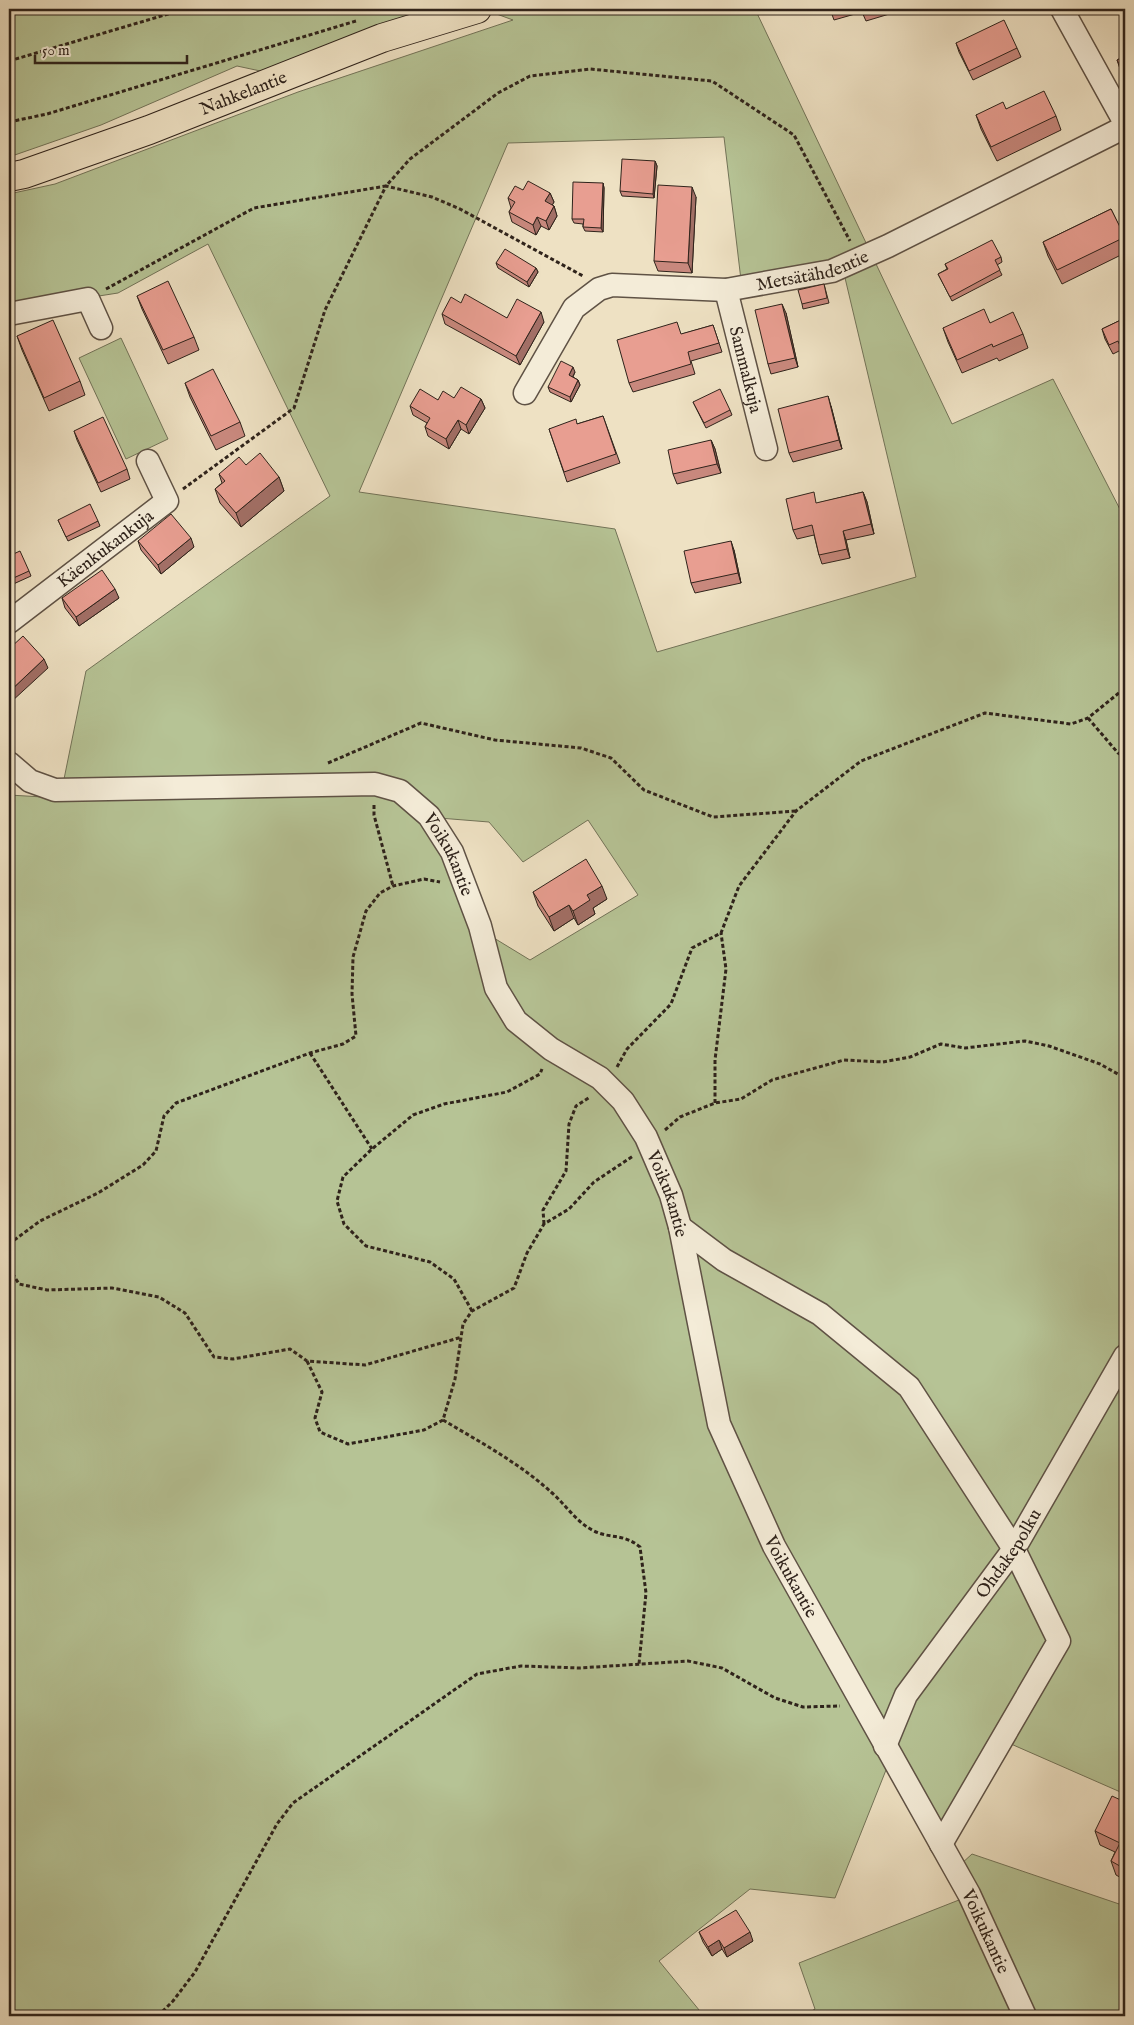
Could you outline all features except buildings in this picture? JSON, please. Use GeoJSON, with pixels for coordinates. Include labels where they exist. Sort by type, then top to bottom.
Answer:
{"type":"FeatureCollection","features":[{"type":"Feature","properties":{"kind":"main road","name":"Nahkelantie"},"geometry":{"type":"LineString","coordinates":[[9,177],[24,174],[149,130],[382,38],[477,9]]}},
{"type":"Feature","properties":{"kind":"street"},"geometry":{"type":"LineString","coordinates":[[1062,9],[1125,123]]}},
{"type":"Feature","properties":{"kind":"street","name":"Metsätähdentie"},"geometry":{"type":"LineString","coordinates":[[598,289],[612,285],[726,290],[832,270],[860,259],[994,194],[1125,127]]}},
{"type":"Feature","properties":{"kind":"street"},"geometry":{"type":"LineString","coordinates":[[525,393],[574,308],[598,289]]}},
{"type":"Feature","properties":{"kind":"street","name":"Sammalkuja"},"geometry":{"type":"LineString","coordinates":[[726,290],[766,450]]}},
{"type":"Feature","properties":{"kind":"street"},"geometry":{"type":"LineString","coordinates":[[9,314],[88,299],[101,328]]}},
{"type":"Feature","properties":{"kind":"street","name":"Käenkukankuja"},"geometry":{"type":"LineString","coordinates":[[9,622],[167,501],[148,461]]}},
{"type":"Feature","properties":{"kind":"street","name":"Voikukantie"},"geometry":{"type":"LineString","coordinates":[[9,763],[30,781],[55,790],[375,784],[400,791],[429,816],[452,852],[480,926],[496,988],[516,1021],[551,1049],[600,1078],[623,1101],[649,1145],[671,1195],[680,1227],[719,1424],[774,1546],[969,1894],[1025,2016]]}},
{"type":"Feature","properties":{"kind":"street"},"geometry":{"type":"LineString","coordinates":[[680,1227],[724,1260],[820,1314],[909,1386],[1014,1549],[1059,1641],[941,1844]]}},
{"type":"Feature","properties":{"kind":"street","name":"Ohdakepolku"},"geometry":{"type":"LineString","coordinates":[[885,1746],[906,1695],[1014,1549],[1125,1356]]}},
{"type":"Feature","properties":{"kind":"path"},"geometry":{"type":"LineString","coordinates":[[9,61],[185,9]]}},
{"type":"Feature","properties":{"kind":"path"},"geometry":{"type":"LineString","coordinates":[[9,122],[56,112],[358,20]]}},
{"type":"Feature","properties":{"kind":"path"},"geometry":{"type":"LineString","coordinates":[[167,501],[294,408],[325,310],[386,186],[410,159],[498,92],[530,76],[590,69],[712,81],[794,135],[860,259]]}},
{"type":"Feature","properties":{"kind":"path"},"geometry":{"type":"LineString","coordinates":[[88,299],[254,208],[386,186],[432,197],[460,209],[578,272],[598,289]]}},
{"type":"Feature","properties":{"kind":"path"},"geometry":{"type":"LineString","coordinates":[[715,1103],[715,1060],[726,970],[720,932],[739,886],[796,811],[861,761],[985,713],[1071,724],[1088,718],[1125,688]]}},
{"type":"Feature","properties":{"kind":"path"},"geometry":{"type":"LineString","coordinates":[[1088,718],[1118,754],[1125,757]]}},
{"type":"Feature","properties":{"kind":"path"},"geometry":{"type":"LineString","coordinates":[[313,785],[315,775],[329,762],[421,723],[495,740],[581,748],[611,758],[644,790],[713,817],[796,811]]}},
{"type":"Feature","properties":{"kind":"path"},"geometry":{"type":"LineString","coordinates":[[375,784],[374,816],[393,886]]}},
{"type":"Feature","properties":{"kind":"path"},"geometry":{"type":"LineString","coordinates":[[9,1244],[40,1221],[98,1193],[143,1166],[156,1151],[164,1116],[176,1103],[310,1053],[343,1044],[356,1036],[352,994],[353,956],[366,911],[380,894],[393,886],[424,879],[465,888]]}},
{"type":"Feature","properties":{"kind":"path"},"geometry":{"type":"LineString","coordinates":[[544,1224],[543,1210],[566,1170],[569,1124],[576,1106],[607,1085],[628,1049],[671,1004],[692,948],[720,932]]}},
{"type":"Feature","properties":{"kind":"path"},"geometry":{"type":"LineString","coordinates":[[9,1268],[19,1284],[47,1290],[112,1288],[159,1297],[185,1313],[214,1357],[233,1359],[290,1349],[307,1361],[322,1392],[315,1418],[320,1432],[348,1444],[424,1430],[443,1420],[455,1379],[463,1324],[472,1311],[514,1288],[527,1253],[544,1224],[569,1209],[594,1182],[649,1145],[680,1117],[715,1103],[741,1099],[772,1080],[844,1060],[892,1060],[910,1057],[940,1044],[964,1048],[1025,1041],[1049,1046],[1100,1064],[1125,1078]]}},
{"type":"Feature","properties":{"kind":"path"},"geometry":{"type":"LineString","coordinates":[[472,1311],[454,1280],[430,1262],[366,1246],[344,1224],[336,1201],[343,1177],[372,1148],[413,1115],[444,1104],[507,1092],[540,1074],[551,1049]]}},
{"type":"Feature","properties":{"kind":"path"},"geometry":{"type":"LineString","coordinates":[[310,1053],[372,1148]]}},
{"type":"Feature","properties":{"kind":"path"},"geometry":{"type":"LineString","coordinates":[[307,1361],[365,1365],[462,1337]]}},
{"type":"Feature","properties":{"kind":"path"},"geometry":{"type":"LineString","coordinates":[[443,1420],[500,1453],[552,1492],[572,1516],[594,1532],[630,1539],[640,1547],[646,1593],[639,1664]]}},
{"type":"Feature","properties":{"kind":"path"},"geometry":{"type":"LineString","coordinates":[[158,2016],[173,2001],[195,1972],[277,1824],[293,1803],[477,1674],[521,1666],[580,1668],[688,1661],[722,1668],[775,1698],[803,1707],[862,1705]]}},
{"type":"Feature","properties":{"kind":"green space"},"geometry":{"type":"Polygon","coordinates":[[[9,9],[445,9],[265,72],[237,66],[101,125],[9,157],[9,9]]]}},
{"type":"Feature","properties":{"kind":"green space"},"geometry":{"type":"Polygon","coordinates":[[[483,9],[755,9],[952,424],[1053,379],[1125,519],[1125,1794],[995,1737],[939,1826],[780,1544],[726,1422],[652,1134],[521,1017],[501,987],[489,935],[530,960],[638,895],[588,820],[523,862],[489,822],[439,818],[407,786],[63,784],[86,671],[330,496],[208,244],[118,293],[9,310],[9,194],[55,184],[298,92],[513,20],[483,9]],[[724,137],[508,143],[359,492],[615,529],[657,652],[916,577],[841,261],[741,280],[724,137]]]}},
{"type":"Feature","properties":{"kind":"green space"},"geometry":{"type":"Polygon","coordinates":[[[121,338],[168,439],[126,459],[79,358],[121,338]]]}},
{"type":"Feature","properties":{"kind":"green space"},"geometry":{"type":"Polygon","coordinates":[[[371,789],[398,797],[424,820],[446,856],[490,992],[618,1103],[665,1199],[712,1427],[888,1765],[835,1898],[750,1889],[659,1961],[704,2016],[9,2016],[9,795],[60,798],[371,789]]]}},
{"type":"Feature","properties":{"kind":"green space"},"geometry":{"type":"Polygon","coordinates":[[[972,1854],[1125,1906],[1125,2016],[1035,2016],[961,1864],[972,1854]]]}},
{"type":"Feature","properties":{"kind":"green space"},"geometry":{"type":"Polygon","coordinates":[[[964,1898],[1021,2016],[803,2016],[815,2009],[799,1963],[964,1898]]]}}]}
